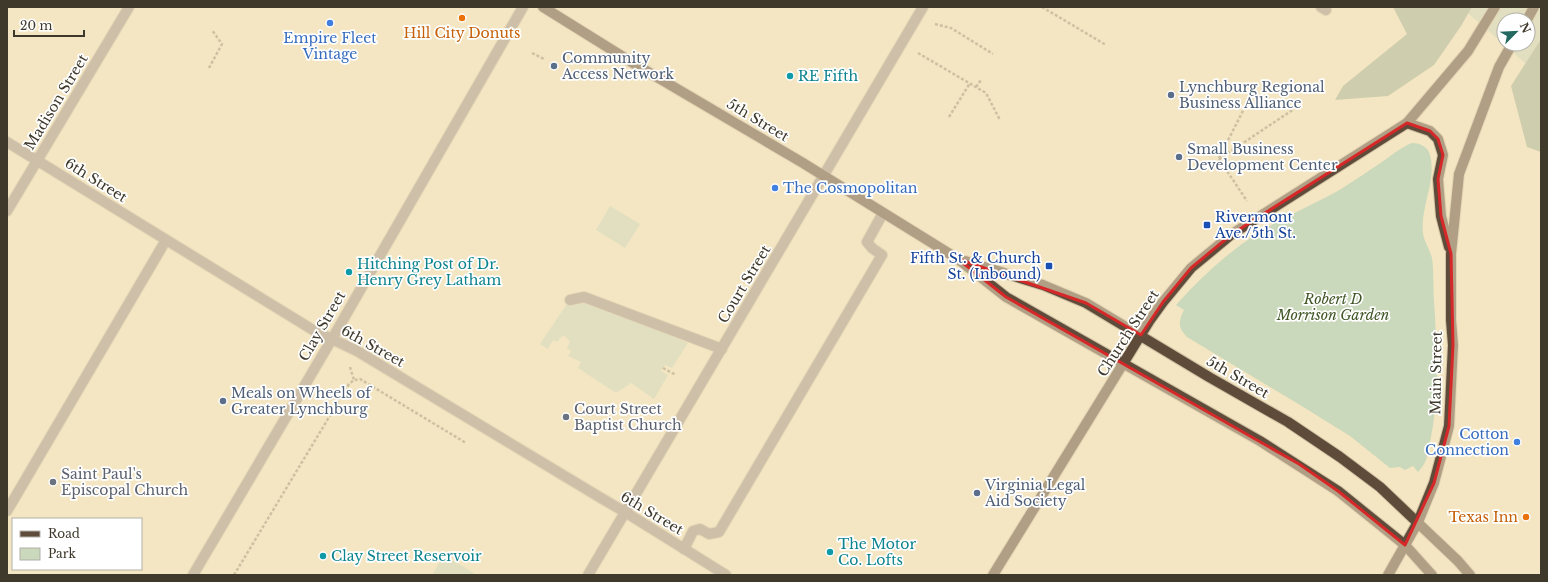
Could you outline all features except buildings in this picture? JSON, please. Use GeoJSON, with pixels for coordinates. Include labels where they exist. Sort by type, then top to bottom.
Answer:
{"type":"FeatureCollection","features":[{"type":"Feature","properties":{"kind":"main road","name":"5th Street"},"geometry":{"type":"LineString","coordinates":[[543,7],[633,63],[824,176],[958,259],[1006,297],[1298,464],[1338,491],[1405,545],[1432,575]]}},
{"type":"Feature","properties":{"kind":"main road","name":"Church Street"},"geometry":{"type":"LineString","coordinates":[[993,575],[1141,335],[1163,302],[1191,268],[1232,234],[1407,123],[1468,51],[1495,7]]}},
{"type":"Feature","properties":{"kind":"main road"},"geometry":{"type":"LineString","coordinates":[[1451,254],[1459,174],[1499,67],[1507,52]]}},
{"type":"Feature","properties":{"kind":"main road"},"geometry":{"type":"LineString","coordinates":[[1407,123],[1430,131],[1438,139],[1443,155],[1438,179],[1441,216],[1451,254]]}},
{"type":"Feature","properties":{"kind":"main road","name":"Main Street"},"geometry":{"type":"LineString","coordinates":[[1388,575],[1418,522],[1434,483],[1449,426],[1453,345],[1451,320],[1451,254]]}},
{"type":"Feature","properties":{"kind":"main road","name":"5th Street"},"geometry":{"type":"LineString","coordinates":[[958,259],[1043,285],[1086,303],[1141,335],[1209,378],[1288,422],[1340,457],[1380,487],[1458,561],[1470,575]]}},
{"type":"Feature","properties":{"kind":"street","name":"Madison Street"},"geometry":{"type":"LineString","coordinates":[[7,210],[129,7]]}},
{"type":"Feature","properties":{"kind":"street","name":"Clay Street"},"geometry":{"type":"LineString","coordinates":[[193,575],[332,339],[523,7]]}},
{"type":"Feature","properties":{"kind":"street","name":"Court Street"},"geometry":{"type":"LineString","coordinates":[[588,575],[923,7]]}},
{"type":"Feature","properties":{"kind":"street","name":"6th Street"},"geometry":{"type":"LineString","coordinates":[[7,142],[313,330],[357,351],[625,512],[726,575]]}},
{"type":"Feature","properties":{"kind":"street"},"geometry":{"type":"LineString","coordinates":[[684,548],[693,531],[700,528],[709,534],[719,532],[882,255],[872,248],[867,242],[883,213]]}},
{"type":"Feature","properties":{"kind":"street"},"geometry":{"type":"LineString","coordinates":[[7,511],[166,240]]}},
{"type":"Feature","properties":{"kind":"street"},"geometry":{"type":"LineString","coordinates":[[570,300],[584,296],[722,349]]}},
{"type":"Feature","properties":{"kind":"path"},"geometry":{"type":"LineString","coordinates":[[1042,7],[1106,45]]}},
{"type":"Feature","properties":{"kind":"path"},"geometry":{"type":"LineString","coordinates":[[935,24],[951,28],[993,54]]}},
{"type":"Feature","properties":{"kind":"path"},"geometry":{"type":"LineString","coordinates":[[210,68],[222,44],[212,30]]}},
{"type":"Feature","properties":{"kind":"path"},"geometry":{"type":"LineString","coordinates":[[532,52],[544,60]]}},
{"type":"Feature","properties":{"kind":"path"},"geometry":{"type":"LineString","coordinates":[[918,53],[986,93],[1000,120]]}},
{"type":"Feature","properties":{"kind":"path"},"geometry":{"type":"LineString","coordinates":[[976,87],[981,80]]}},
{"type":"Feature","properties":{"kind":"path"},"geometry":{"type":"LineString","coordinates":[[949,117],[970,83]]}},
{"type":"Feature","properties":{"kind":"path"},"geometry":{"type":"LineString","coordinates":[[1219,159],[1252,93],[1256,95]]}},
{"type":"Feature","properties":{"kind":"path"},"geometry":{"type":"LineString","coordinates":[[1219,159],[1294,109]]}},
{"type":"Feature","properties":{"kind":"path"},"geometry":{"type":"LineString","coordinates":[[1219,159],[1247,201]]}},
{"type":"Feature","properties":{"kind":"path"},"geometry":{"type":"LineString","coordinates":[[349,363],[354,380]]}},
{"type":"Feature","properties":{"kind":"path"},"geometry":{"type":"LineString","coordinates":[[664,368],[676,375]]}},
{"type":"Feature","properties":{"kind":"path"},"geometry":{"type":"LineString","coordinates":[[234,575],[349,384],[354,380],[360,379],[466,443]]}},
{"type":"Feature","properties":{"kind":"highlighted area"},"geometry":{"type":"Polygon","coordinates":[[[1407,123],[1430,131],[1438,139],[1443,155],[1438,179],[1441,216],[1451,254],[1453,345],[1449,426],[1434,483],[1405,545],[1338,491],[1299,464],[1006,297],[958,259],[1086,303],[1141,335],[1163,302],[1191,268],[1232,234],[1407,123]]]}},
{"type":"Feature","properties":{"kind":"green space"},"geometry":{"type":"Polygon","coordinates":[[[1393,7],[1472,7],[1461,26],[1434,65],[1388,96],[1335,100],[1343,86],[1407,34],[1393,7]]]}},
{"type":"Feature","properties":{"kind":"green space"},"geometry":{"type":"Polygon","coordinates":[[[1461,7],[1541,7],[1541,77],[1512,52],[1536,52],[1536,12],[1496,12],[1496,38],[1461,7]]]}},
{"type":"Feature","properties":{"kind":"green space"},"geometry":{"type":"Polygon","coordinates":[[[1541,39],[1541,152],[1527,147],[1511,86],[1533,52],[1536,52],[1536,47],[1541,39]]]}},
{"type":"Feature","properties":{"kind":"green space","name":"Robert D Morrison Garden"},"geometry":{"type":"Polygon","coordinates":[[[1412,143],[1420,144],[1427,149],[1432,164],[1430,184],[1424,213],[1423,233],[1433,263],[1437,354],[1435,407],[1429,450],[1427,458],[1418,472],[1413,466],[1405,470],[1400,467],[1390,468],[1350,436],[1187,337],[1182,331],[1180,325],[1184,310],[1176,305],[1214,266],[1258,233],[1278,221],[1341,189],[1412,143]]]}},
{"type":"Feature","properties":{"kind":"green space"},"geometry":{"type":"Polygon","coordinates":[[[610,206],[640,224],[625,248],[596,230],[610,206]]]}},
{"type":"Feature","properties":{"kind":"green space"},"geometry":{"type":"Polygon","coordinates":[[[573,295],[688,343],[672,368],[665,365],[661,371],[668,375],[654,399],[631,383],[616,393],[578,368],[581,362],[568,356],[571,351],[567,348],[570,341],[563,335],[557,342],[553,340],[548,349],[540,344],[573,295]]]}},
{"type":"Feature","properties":{"kind":"green space"},"geometry":{"type":"Polygon","coordinates":[[[444,555],[477,575],[432,575],[444,555]]]}},
{"type":"Feature","properties":{"kind":"place","name":"Hill City Donuts"},"geometry":{"type":"Point","coordinates":[462,18]}},
{"type":"Feature","properties":{"kind":"place","name":"Empire Fleet Vintage"},"geometry":{"type":"Point","coordinates":[330,23]}},
{"type":"Feature","properties":{"kind":"place","name":"Community Access Network"},"geometry":{"type":"Point","coordinates":[554,66]}},
{"type":"Feature","properties":{"kind":"place","name":"RE Fifth"},"geometry":{"type":"Point","coordinates":[790,76]}},
{"type":"Feature","properties":{"kind":"place","name":"Lynchburg Regional Business Alliance"},"geometry":{"type":"Point","coordinates":[1171,95]}},
{"type":"Feature","properties":{"kind":"place","name":"Small Business Development Center"},"geometry":{"type":"Point","coordinates":[1179,157]}},
{"type":"Feature","properties":{"kind":"place","name":"The Cosmopolitan"},"geometry":{"type":"Point","coordinates":[775,188]}},
{"type":"Feature","properties":{"kind":"place","name":"Rivermont Ave./5th St."},"geometry":{"type":"Point","coordinates":[1207,225]}},
{"type":"Feature","properties":{"kind":"place","name":"Fifth St. & Church St. (Inbound)"},"geometry":{"type":"Point","coordinates":[1049,266]}},
{"type":"Feature","properties":{"kind":"place","name":"Hitching Post of Dr. Henry Grey Latham"},"geometry":{"type":"Point","coordinates":[349,272]}},
{"type":"Feature","properties":{"kind":"place","name":"Meals on Wheels of Greater Lynchburg"},"geometry":{"type":"Point","coordinates":[223,401]}},
{"type":"Feature","properties":{"kind":"place","name":"Court Street Baptist Church"},"geometry":{"type":"Point","coordinates":[566,417]}},
{"type":"Feature","properties":{"kind":"place","name":"Cotton Connection"},"geometry":{"type":"Point","coordinates":[1517,442]}},
{"type":"Feature","properties":{"kind":"place","name":"Saint Paul's Episcopal Church"},"geometry":{"type":"Point","coordinates":[53,482]}},
{"type":"Feature","properties":{"kind":"place","name":"Virginia Legal Aid Society"},"geometry":{"type":"Point","coordinates":[977,493]}},
{"type":"Feature","properties":{"kind":"place","name":"Texas Inn"},"geometry":{"type":"Point","coordinates":[1526,517]}},
{"type":"Feature","properties":{"kind":"place","name":"The Motor Co. Lofts"},"geometry":{"type":"Point","coordinates":[830,552]}},
{"type":"Feature","properties":{"kind":"place","name":"Clay Street Reservoir"},"geometry":{"type":"Point","coordinates":[323,556]}}]}
